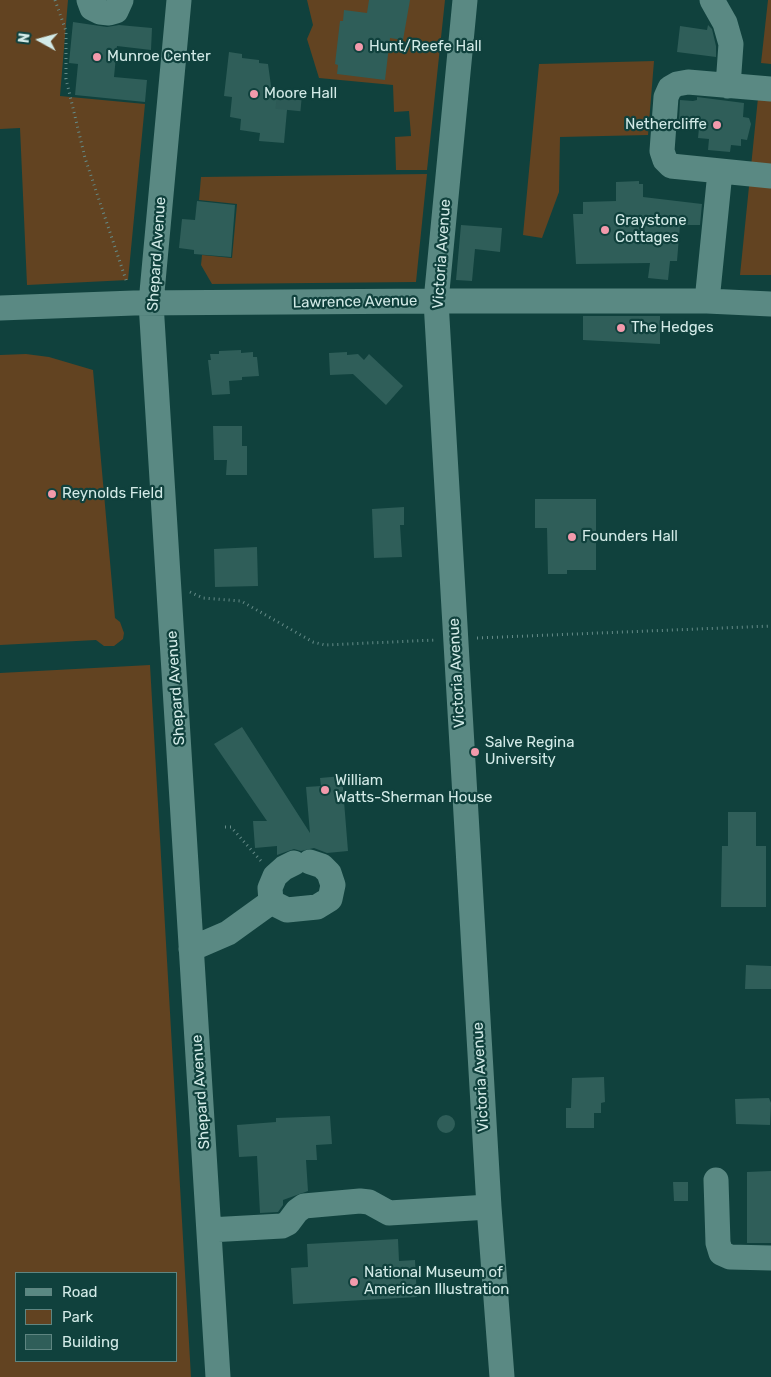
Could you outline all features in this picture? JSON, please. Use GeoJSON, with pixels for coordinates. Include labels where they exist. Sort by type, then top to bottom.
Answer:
{"type":"FeatureCollection","features":[{"type":"Feature","properties":{"kind":"street"},"geometry":{"type":"LineString","coordinates":[[89,0],[92,8],[100,12],[109,13],[116,11],[121,0]]}},
{"type":"Feature","properties":{"kind":"street","name":"Shepard Avenue"},"geometry":{"type":"LineString","coordinates":[[179,0],[142,303],[191,949],[218,1377]]}},
{"type":"Feature","properties":{"kind":"street","name":"Victoria Avenue"},"geometry":{"type":"LineString","coordinates":[[465,0],[436,301],[489,1207],[502,1377]]}},
{"type":"Feature","properties":{"kind":"street"},"geometry":{"type":"LineString","coordinates":[[712,0],[725,23],[731,44],[728,86]]}},
{"type":"Feature","properties":{"kind":"street"},"geometry":{"type":"LineString","coordinates":[[771,89],[688,82],[676,84],[670,88],[666,97],[662,151],[665,160],[671,166],[771,176]]}},
{"type":"Feature","properties":{"kind":"street"},"geometry":{"type":"LineString","coordinates":[[707,301],[720,172]]}},
{"type":"Feature","properties":{"kind":"street","name":"Lawrence Avenue"},"geometry":{"type":"LineString","coordinates":[[0,308],[142,303],[436,301],[707,301],[771,304]]}},
{"type":"Feature","properties":{"kind":"street"},"geometry":{"type":"LineString","coordinates":[[322,866],[329,873],[333,885],[330,899],[317,907],[287,910],[271,902],[270,888],[293,867],[322,866]]}},
{"type":"Feature","properties":{"kind":"street"},"geometry":{"type":"LineString","coordinates":[[191,949],[228,933],[271,902]]}},
{"type":"Feature","properties":{"kind":"street"},"geometry":{"type":"LineString","coordinates":[[716,1180],[718,1243],[721,1253],[730,1257],[771,1258]]}},
{"type":"Feature","properties":{"kind":"street"},"geometry":{"type":"LineString","coordinates":[[209,1230],[282,1226],[288,1223],[297,1211],[304,1206],[360,1201],[369,1202],[389,1213],[489,1207]]}},
{"type":"Feature","properties":{"kind":"path"},"geometry":{"type":"LineString","coordinates":[[56,0],[66,31],[66,78],[85,158],[142,303]]}},
{"type":"Feature","properties":{"kind":"path"},"geometry":{"type":"LineString","coordinates":[[225,827],[231,827],[293,867]]}},
{"type":"Feature","properties":{"kind":"green space"},"geometry":{"type":"Polygon","coordinates":[[[0,0],[68,0],[60,96],[145,104],[128,280],[27,285],[20,128],[0,129],[0,0]]]}},
{"type":"Feature","properties":{"kind":"green space"},"geometry":{"type":"Polygon","coordinates":[[[307,0],[445,0],[427,170],[396,170],[395,137],[411,136],[409,111],[394,112],[393,85],[319,78],[307,39],[313,25],[307,0]]]}},
{"type":"Feature","properties":{"kind":"green space"},"geometry":{"type":"Polygon","coordinates":[[[768,0],[771,0],[771,64],[761,63],[768,0]]]}},
{"type":"Feature","properties":{"kind":"green space"},"geometry":{"type":"Polygon","coordinates":[[[654,61],[648,135],[560,137],[559,192],[542,238],[523,235],[539,64],[654,61]]]}},
{"type":"Feature","properties":{"kind":"green space"},"geometry":{"type":"Polygon","coordinates":[[[760,78],[771,79],[771,275],[740,275],[760,78]]]}},
{"type":"Feature","properties":{"kind":"green space"},"geometry":{"type":"Polygon","coordinates":[[[427,174],[416,282],[212,284],[201,265],[202,255],[232,258],[237,204],[199,200],[201,177],[427,174]]]}},
{"type":"Feature","properties":{"kind":"green space","name":"Reynolds Field"},"geometry":{"type":"Polygon","coordinates":[[[26,354],[49,357],[93,370],[115,618],[120,622],[124,633],[123,639],[114,646],[104,646],[96,640],[0,645],[0,355],[26,354]]]}},
{"type":"Feature","properties":{"kind":"green space"},"geometry":{"type":"Polygon","coordinates":[[[150,665],[191,1377],[0,1377],[0,673],[150,665]]]}},
{"type":"Feature","properties":{"kind":"building","name":"Hunt/Reefe Hall"},"geometry":{"type":"Polygon","coordinates":[[[369,0],[410,0],[403,40],[390,38],[385,80],[337,74],[338,65],[335,64],[340,21],[343,21],[344,10],[367,13],[369,0]]]}},
{"type":"Feature","properties":{"kind":"building","name":"Munroe Center"},"geometry":{"type":"Polygon","coordinates":[[[73,22],[107,27],[119,25],[152,28],[151,50],[117,46],[114,77],[147,80],[145,102],[75,95],[78,64],[69,63],[73,22]]]}},
{"type":"Feature","properties":{"kind":"building"},"geometry":{"type":"Polygon","coordinates":[[[708,25],[712,29],[716,46],[716,57],[677,52],[680,26],[707,30],[708,25]]]}},
{"type":"Feature","properties":{"kind":"building","name":"Moore Hall"},"geometry":{"type":"Polygon","coordinates":[[[229,52],[242,54],[242,58],[259,60],[259,63],[268,64],[272,93],[279,94],[279,98],[288,99],[284,143],[259,141],[260,133],[240,130],[241,119],[230,117],[232,97],[224,96],[229,52]]]}},
{"type":"Feature","properties":{"kind":"building","name":"Nethercliffe"},"geometry":{"type":"Polygon","coordinates":[[[697,97],[744,103],[743,117],[749,118],[751,124],[747,140],[741,139],[741,146],[731,145],[730,152],[708,150],[709,139],[698,138],[699,128],[682,127],[683,121],[679,120],[680,100],[693,101],[697,100],[697,97]]]}},
{"type":"Feature","properties":{"kind":"building"},"geometry":{"type":"Polygon","coordinates":[[[639,181],[639,184],[643,184],[643,197],[702,204],[700,225],[680,225],[677,261],[670,261],[668,280],[648,278],[650,263],[576,264],[573,214],[583,214],[583,202],[616,201],[616,182],[639,181]]]}},
{"type":"Feature","properties":{"kind":"building"},"geometry":{"type":"Polygon","coordinates":[[[197,201],[235,205],[231,257],[194,254],[194,250],[179,248],[182,219],[195,220],[197,201]]]}},
{"type":"Feature","properties":{"kind":"building"},"geometry":{"type":"Polygon","coordinates":[[[461,225],[502,228],[500,252],[475,249],[472,281],[456,280],[461,225]]]}},
{"type":"Feature","properties":{"kind":"building","name":"The Hedges"},"geometry":{"type":"Polygon","coordinates":[[[583,316],[660,316],[660,344],[583,340],[583,316]]]}},
{"type":"Feature","properties":{"kind":"building"},"geometry":{"type":"Polygon","coordinates":[[[241,350],[241,353],[253,352],[253,357],[257,357],[259,376],[242,377],[242,380],[229,381],[230,394],[212,395],[208,360],[211,360],[210,354],[219,354],[219,351],[241,350]]]}},
{"type":"Feature","properties":{"kind":"building"},"geometry":{"type":"Polygon","coordinates":[[[347,352],[347,355],[358,354],[364,360],[369,354],[403,386],[386,405],[353,374],[330,375],[329,353],[347,352]]]}},
{"type":"Feature","properties":{"kind":"building"},"geometry":{"type":"Polygon","coordinates":[[[213,426],[242,426],[242,446],[247,446],[247,475],[226,475],[227,460],[214,460],[213,426]]]}},
{"type":"Feature","properties":{"kind":"building","name":"Founders Hall"},"geometry":{"type":"Polygon","coordinates":[[[535,499],[596,499],[596,570],[567,570],[567,574],[548,574],[547,528],[535,528],[535,499]]]}},
{"type":"Feature","properties":{"kind":"building"},"geometry":{"type":"Polygon","coordinates":[[[404,507],[404,525],[400,525],[402,557],[374,558],[372,509],[404,507]]]}},
{"type":"Feature","properties":{"kind":"building"},"geometry":{"type":"Polygon","coordinates":[[[257,547],[258,586],[215,587],[214,549],[257,547]]]}},
{"type":"Feature","properties":{"kind":"building","name":"William Watts-Sherman House"},"geometry":{"type":"Polygon","coordinates":[[[242,727],[310,833],[306,787],[321,786],[320,778],[342,776],[348,851],[327,853],[314,848],[301,851],[294,849],[277,855],[277,846],[255,848],[253,821],[267,821],[214,744],[242,727]]]}},
{"type":"Feature","properties":{"kind":"building"},"geometry":{"type":"Polygon","coordinates":[[[728,812],[756,812],[756,846],[766,846],[766,907],[721,907],[722,846],[728,846],[728,812]]]}},
{"type":"Feature","properties":{"kind":"building"},"geometry":{"type":"Polygon","coordinates":[[[746,965],[771,966],[771,989],[745,989],[746,965]]]}},
{"type":"Feature","properties":{"kind":"building"},"geometry":{"type":"Polygon","coordinates":[[[604,1077],[605,1102],[601,1103],[601,1113],[594,1113],[594,1128],[566,1128],[566,1108],[571,1108],[572,1078],[604,1077]]]}},
{"type":"Feature","properties":{"kind":"building"},"geometry":{"type":"Polygon","coordinates":[[[769,1098],[771,1103],[770,1125],[736,1124],[735,1099],[769,1098]]]}},
{"type":"Feature","properties":{"kind":"building"},"geometry":{"type":"Polygon","coordinates":[[[446,1115],[452,1118],[455,1124],[452,1130],[446,1133],[440,1130],[437,1124],[440,1118],[446,1115]]]}},
{"type":"Feature","properties":{"kind":"building"},"geometry":{"type":"Polygon","coordinates":[[[330,1116],[332,1144],[316,1145],[317,1160],[306,1160],[308,1191],[283,1200],[283,1205],[278,1212],[260,1213],[257,1156],[239,1157],[237,1125],[276,1122],[276,1118],[330,1116]]]}},
{"type":"Feature","properties":{"kind":"building"},"geometry":{"type":"Polygon","coordinates":[[[771,1171],[771,1243],[747,1243],[747,1172],[771,1171]]]}},
{"type":"Feature","properties":{"kind":"building"},"geometry":{"type":"Polygon","coordinates":[[[673,1182],[688,1182],[688,1201],[674,1201],[673,1182]]]}},
{"type":"Feature","properties":{"kind":"building","name":"National Museum of American Illustration"},"geometry":{"type":"Polygon","coordinates":[[[398,1239],[399,1261],[415,1260],[417,1297],[293,1304],[291,1268],[308,1267],[307,1244],[398,1239]]]}},
{"type":"Feature","properties":{"kind":"tunnel"},"geometry":{"type":"LineString","coordinates":[[288,110],[289,99]]}},
{"type":"Feature","properties":{"kind":"place","name":"Hunt/Reefe Hall"},"geometry":{"type":"Point","coordinates":[359,47]}},
{"type":"Feature","properties":{"kind":"place","name":"Munroe Center"},"geometry":{"type":"Point","coordinates":[97,57]}},
{"type":"Feature","properties":{"kind":"place","name":"Moore Hall"},"geometry":{"type":"Point","coordinates":[254,94]}},
{"type":"Feature","properties":{"kind":"place","name":"Nethercliffe"},"geometry":{"type":"Point","coordinates":[717,125]}},
{"type":"Feature","properties":{"kind":"place","name":"Graystone Cottages"},"geometry":{"type":"Point","coordinates":[605,230]}},
{"type":"Feature","properties":{"kind":"place","name":"The Hedges"},"geometry":{"type":"Point","coordinates":[621,328]}},
{"type":"Feature","properties":{"kind":"place","name":"Reynolds Field"},"geometry":{"type":"Point","coordinates":[52,494]}},
{"type":"Feature","properties":{"kind":"place","name":"Founders Hall"},"geometry":{"type":"Point","coordinates":[572,537]}},
{"type":"Feature","properties":{"kind":"place","name":"Salve Regina University"},"geometry":{"type":"Point","coordinates":[475,752]}},
{"type":"Feature","properties":{"kind":"place","name":"William Watts-Sherman House"},"geometry":{"type":"Point","coordinates":[325,790]}},
{"type":"Feature","properties":{"kind":"place","name":"National Museum of American Illustration"},"geometry":{"type":"Point","coordinates":[354,1282]}}]}
